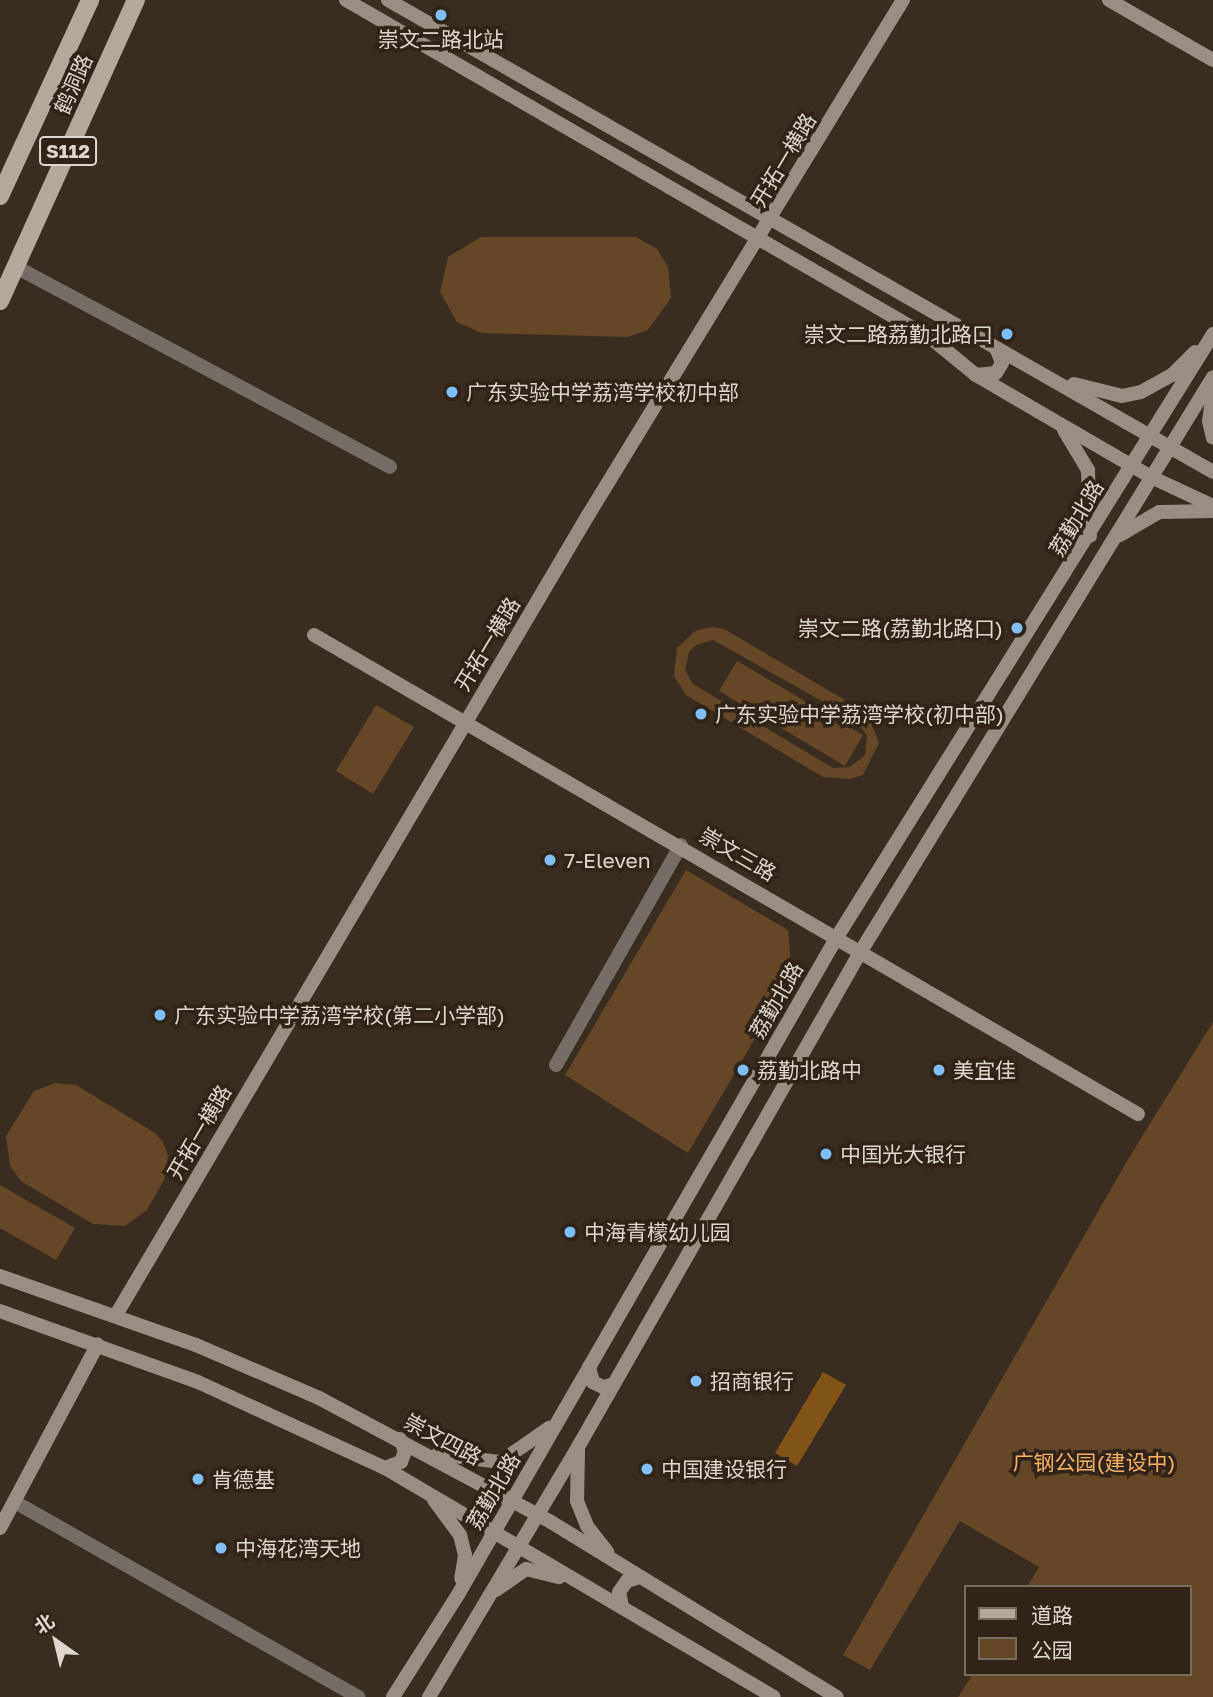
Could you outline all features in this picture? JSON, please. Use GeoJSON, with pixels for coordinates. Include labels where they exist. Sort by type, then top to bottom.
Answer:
{"type":"FeatureCollection","features":[{"type":"Feature","properties":{"kind":"main road","name":"鹤洞路"},"geometry":{"type":"LineString","coordinates":[[0,196],[90,0]]}},
{"type":"Feature","properties":{"kind":"main road","name":"鹤洞路"},"geometry":{"type":"LineString","coordinates":[[0,301],[136,0]]}},
{"type":"Feature","properties":{"kind":"main road"},"geometry":{"type":"LineString","coordinates":[[346,0],[517,96],[757,241],[932,339],[976,375],[1151,477],[1213,509]]}},
{"type":"Feature","properties":{"kind":"main road"},"geometry":{"type":"LineString","coordinates":[[388,0],[771,222],[1213,472]]}},
{"type":"Feature","properties":{"kind":"main road","name":"开拓一横路"},"geometry":{"type":"LineString","coordinates":[[116,1315],[737,266],[771,222],[903,0]]}},
{"type":"Feature","properties":{"kind":"main road"},"geometry":{"type":"LineString","coordinates":[[1110,0],[1213,60]]}},
{"type":"Feature","properties":{"kind":"main road"},"geometry":{"type":"LineString","coordinates":[[997,350],[1091,392],[1122,396],[1141,392],[1173,374],[1213,334]]}},
{"type":"Feature","properties":{"kind":"main road","name":"荔勤北路"},"geometry":{"type":"LineString","coordinates":[[393,1697],[459,1593],[837,937],[1090,537],[1213,334]]}},
{"type":"Feature","properties":{"kind":"main road"},"geometry":{"type":"LineString","coordinates":[[976,375],[996,373],[1002,363],[997,350]]}},
{"type":"Feature","properties":{"kind":"main road","name":"荔勤北路"},"geometry":{"type":"LineString","coordinates":[[429,1697],[578,1447],[861,951],[1213,377]]}},
{"type":"Feature","properties":{"kind":"main road"},"geometry":{"type":"LineString","coordinates":[[1213,390],[1209,421],[1213,438]]}},
{"type":"Feature","properties":{"kind":"main road"},"geometry":{"type":"LineString","coordinates":[[1060,424],[1087,470],[1090,537]]}},
{"type":"Feature","properties":{"kind":"main road"},"geometry":{"type":"LineString","coordinates":[[1116,538],[1159,512],[1213,509]]}},
{"type":"Feature","properties":{"kind":"main road","name":"崇文三路"},"geometry":{"type":"LineString","coordinates":[[314,635],[464,725],[681,845],[1138,1114]]}},
{"type":"Feature","properties":{"kind":"main road","name":"崇文四路"},"geometry":{"type":"LineString","coordinates":[[0,1276],[116,1315],[319,1398],[511,1500],[838,1697]]}},
{"type":"Feature","properties":{"kind":"main road"},"geometry":{"type":"LineString","coordinates":[[0,1311],[98,1343],[294,1423],[386,1468],[774,1697]]}},
{"type":"Feature","properties":{"kind":"main road"},"geometry":{"type":"LineString","coordinates":[[0,1528],[98,1343]]}},
{"type":"Feature","properties":{"kind":"main road"},"geometry":{"type":"LineString","coordinates":[[589,1367],[593,1382],[603,1387],[614,1384]]}},
{"type":"Feature","properties":{"kind":"main road"},"geometry":{"type":"LineString","coordinates":[[421,1451],[500,1462],[558,1421]]}},
{"type":"Feature","properties":{"kind":"main road"},"geometry":{"type":"LineString","coordinates":[[386,1468],[401,1462],[405,1451],[400,1440]]}},
{"type":"Feature","properties":{"kind":"main road"},"geometry":{"type":"LineString","coordinates":[[578,1447],[577,1501],[587,1526],[617,1564]]}},
{"type":"Feature","properties":{"kind":"main road"},"geometry":{"type":"LineString","coordinates":[[426,1492],[460,1535],[465,1555],[459,1593]]}},
{"type":"Feature","properties":{"kind":"main road"},"geometry":{"type":"LineString","coordinates":[[481,1606],[503,1583],[526,1569],[547,1572],[599,1593]]}},
{"type":"Feature","properties":{"kind":"main road"},"geometry":{"type":"LineString","coordinates":[[622,1606],[619,1592],[627,1581],[639,1577]]}},
{"type":"Feature","properties":{"kind":"street"},"geometry":{"type":"LineString","coordinates":[[16,267],[390,467]]}},
{"type":"Feature","properties":{"kind":"street"},"geometry":{"type":"LineString","coordinates":[[556,1065],[681,845]]}},
{"type":"Feature","properties":{"kind":"street"},"geometry":{"type":"LineString","coordinates":[[15,1502],[358,1697]]}},
{"type":"Feature","properties":{"kind":"green space"},"geometry":{"type":"Polygon","coordinates":[[[481,237],[636,237],[657,249],[668,267],[671,298],[648,330],[628,337],[482,333],[457,322],[440,292],[448,257],[481,237]]]}},
{"type":"Feature","properties":{"kind":"green space"},"geometry":{"type":"Polygon","coordinates":[[[712,627],[724,629],[867,713],[879,743],[863,775],[850,779],[823,777],[686,695],[674,676],[677,648],[695,631],[712,627]],[[713,640],[696,645],[689,652],[685,670],[693,684],[833,768],[850,767],[865,755],[867,736],[856,720],[713,640]]]}},
{"type":"Feature","properties":{"kind":"green space"},"geometry":{"type":"Polygon","coordinates":[[[737,661],[863,735],[845,766],[719,691],[737,661]]]}},
{"type":"Feature","properties":{"kind":"green space"},"geometry":{"type":"Polygon","coordinates":[[[376,705],[414,727],[373,794],[336,771],[376,705]]]}},
{"type":"Feature","properties":{"kind":"green space"},"geometry":{"type":"Polygon","coordinates":[[[686,870],[788,930],[792,975],[688,1153],[565,1075],[686,870]]]}},
{"type":"Feature","properties":{"kind":"green space","name":"广钢公园(建设中)"},"geometry":{"type":"Polygon","coordinates":[[[1213,1022],[1213,1697],[958,1697],[972,1676],[1192,1676],[1192,1585],[1028,1585],[1039,1567],[960,1521],[870,1670],[843,1655],[1130,1156],[1213,1022]]]}},
{"type":"Feature","properties":{"kind":"green space"},"geometry":{"type":"Polygon","coordinates":[[[55,1083],[76,1085],[155,1133],[163,1142],[168,1156],[164,1180],[147,1210],[125,1226],[93,1224],[21,1181],[10,1166],[6,1136],[34,1091],[55,1083]]]}},
{"type":"Feature","properties":{"kind":"green space"},"geometry":{"type":"Polygon","coordinates":[[[0,1185],[75,1228],[56,1260],[0,1228],[0,1185]]]}},
{"type":"Feature","properties":{"kind":"shaded area"},"geometry":{"type":"Polygon","coordinates":[[[823,1372],[846,1385],[797,1466],[775,1453],[823,1372]]]}},
{"type":"Feature","properties":{"kind":"place","name":"崇文二路北站"},"geometry":{"type":"Point","coordinates":[441,15]}},
{"type":"Feature","properties":{"kind":"place","name":"崇文二路荔勤北路口"},"geometry":{"type":"Point","coordinates":[1007,334]}},
{"type":"Feature","properties":{"kind":"place","name":"广东实验中学荔湾学校初中部"},"geometry":{"type":"Point","coordinates":[452,392]}},
{"type":"Feature","properties":{"kind":"place","name":"崇文二路(荔勤北路口)"},"geometry":{"type":"Point","coordinates":[1017,628]}},
{"type":"Feature","properties":{"kind":"place","name":"广东实验中学荔湾学校(初中部)"},"geometry":{"type":"Point","coordinates":[701,714]}},
{"type":"Feature","properties":{"kind":"place","name":"7-Eleven"},"geometry":{"type":"Point","coordinates":[550,860]}},
{"type":"Feature","properties":{"kind":"place","name":"广东实验中学荔湾学校(第二小学部)"},"geometry":{"type":"Point","coordinates":[160,1015]}},
{"type":"Feature","properties":{"kind":"place","name":"荔勤北路中"},"geometry":{"type":"Point","coordinates":[743,1070]}},
{"type":"Feature","properties":{"kind":"place","name":"美宜佳"},"geometry":{"type":"Point","coordinates":[939,1070]}},
{"type":"Feature","properties":{"kind":"place","name":"中国光大银行"},"geometry":{"type":"Point","coordinates":[826,1154]}},
{"type":"Feature","properties":{"kind":"place","name":"中海青檬幼儿园"},"geometry":{"type":"Point","coordinates":[570,1232]}},
{"type":"Feature","properties":{"kind":"place","name":"招商银行"},"geometry":{"type":"Point","coordinates":[696,1381]}},
{"type":"Feature","properties":{"kind":"place","name":"中国建设银行"},"geometry":{"type":"Point","coordinates":[647,1469]}},
{"type":"Feature","properties":{"kind":"place","name":"肯德基"},"geometry":{"type":"Point","coordinates":[198,1479]}},
{"type":"Feature","properties":{"kind":"place","name":"中海花湾天地"},"geometry":{"type":"Point","coordinates":[221,1548]}}]}
